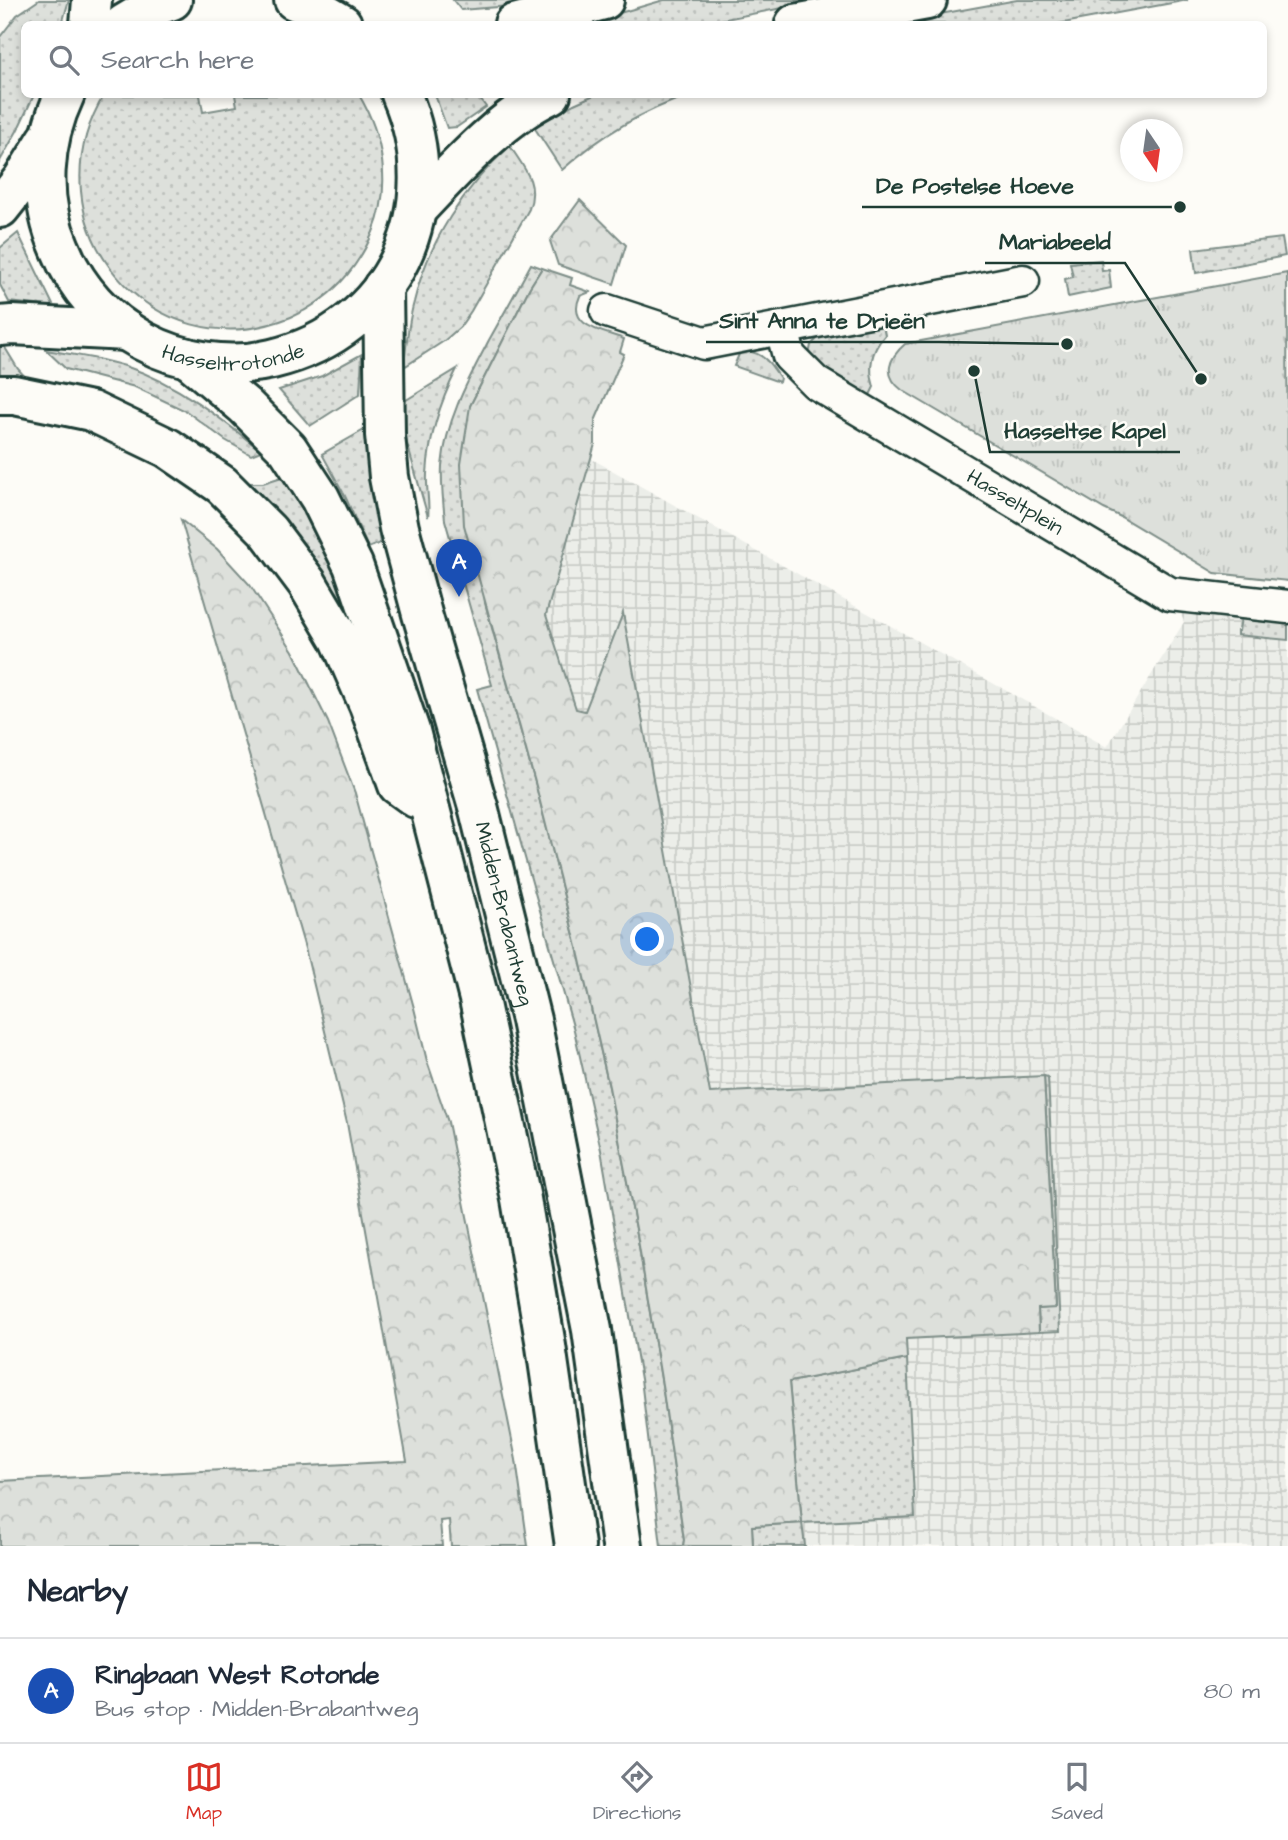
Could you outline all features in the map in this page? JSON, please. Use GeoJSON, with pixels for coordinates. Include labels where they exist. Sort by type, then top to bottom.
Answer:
{"type":"FeatureCollection","features":[{"type":"Feature","properties":{"kind":"main road"},"geometry":{"type":"LineString","coordinates":[[90,21],[92,0]]}},
{"type":"Feature","properties":{"kind":"main road"},"geometry":{"type":"LineString","coordinates":[[129,21],[172,0]]}},
{"type":"Feature","properties":{"kind":"main road"},"geometry":{"type":"LineString","coordinates":[[294,0],[338,21]]}},
{"type":"Feature","properties":{"kind":"main road"},"geometry":{"type":"LineString","coordinates":[[525,21],[604,0]]}},
{"type":"Feature","properties":{"kind":"main road"},"geometry":{"type":"LineString","coordinates":[[812,21],[927,0]]}},
{"type":"Feature","properties":{"kind":"main road","name":"Hasseltrotonde"},"geometry":{"type":"LineString","coordinates":[[63,98],[50,135],[46,191],[58,245],[70,270],[86,293],[115,323],[150,345],[188,358],[224,363],[261,361],[296,352],[345,326],[383,288],[407,243],[417,209],[420,183],[419,156],[414,131],[402,98]]}},
{"type":"Feature","properties":{"kind":"main road"},"geometry":{"type":"LineString","coordinates":[[417,209],[494,133],[545,98]]}},
{"type":"Feature","properties":{"kind":"main road"},"geometry":{"type":"LineString","coordinates":[[0,208],[23,179],[50,135]]}},
{"type":"Feature","properties":{"kind":"main road","name":"Midden-Brabantweg"},"geometry":{"type":"LineString","coordinates":[[383,288],[384,435],[389,477],[399,528],[479,810],[531,1020],[592,1330],[622,1546]]}},
{"type":"Feature","properties":{"kind":"main road"},"geometry":{"type":"LineString","coordinates":[[0,326],[127,331]]}},
{"type":"Feature","properties":{"kind":"main road"},"geometry":{"type":"LineString","coordinates":[[188,358],[244,406],[288,449],[320,498],[353,565],[410,732],[479,999],[522,1199],[575,1546]]}},
{"type":"Feature","properties":{"kind":"main road"},"geometry":{"type":"LineString","coordinates":[[0,395],[14,395],[90,411],[168,448],[222,485],[268,531],[307,583],[340,639],[369,705],[398,785],[430,808]]}},
{"type":"Feature","properties":{"kind":"street"},"geometry":{"type":"LineString","coordinates":[[607,311],[704,343],[1023,281]]}},
{"type":"Feature","properties":{"kind":"street","name":"Hasseltplein"},"geometry":{"type":"LineString","coordinates":[[782,328],[789,356],[817,383],[1170,594],[1288,607]]}},
{"type":"Feature","properties":{"kind":"shaded area"},"geometry":{"type":"Polygon","coordinates":[[[549,435],[1107,747],[1184,622],[1174,596],[1288,606],[1288,1546],[786,1546],[536,624],[549,435]]]}},
{"type":"Feature","properties":{"kind":"green space"},"geometry":{"type":"Polygon","coordinates":[[[39,0],[69,0],[63,21],[21,21],[21,98],[33,98],[0,161],[0,37],[17,15],[39,0]]]}},
{"type":"Feature","properties":{"kind":"green space"},"geometry":{"type":"Polygon","coordinates":[[[453,0],[540,0],[510,6],[461,10],[453,0]]]}},
{"type":"Feature","properties":{"kind":"green space"},"geometry":{"type":"Polygon","coordinates":[[[664,0],[824,0],[716,21],[592,21],[664,0]]]}},
{"type":"Feature","properties":{"kind":"green space"},"geometry":{"type":"Polygon","coordinates":[[[1017,0],[1188,0],[1074,21],[902,21],[1017,0]]]}},
{"type":"Feature","properties":{"kind":"green space"},"geometry":{"type":"Polygon","coordinates":[[[103,98],[201,98],[203,112],[237,106],[236,98],[360,98],[374,127],[382,162],[379,215],[366,246],[350,271],[329,293],[305,310],[291,317],[240,329],[192,324],[150,306],[116,275],[92,237],[81,192],[84,144],[103,98]]]}},
{"type":"Feature","properties":{"kind":"green space"},"geometry":{"type":"Polygon","coordinates":[[[436,98],[479,98],[486,107],[457,127],[447,128],[436,98]]]}},
{"type":"Feature","properties":{"kind":"green space"},"geometry":{"type":"Polygon","coordinates":[[[587,98],[682,98],[622,126],[591,146],[562,170],[534,127],[587,98]]]}},
{"type":"Feature","properties":{"kind":"green space"},"geometry":{"type":"Polygon","coordinates":[[[510,146],[531,183],[532,200],[529,209],[460,327],[404,367],[414,302],[420,280],[439,237],[450,216],[478,179],[510,146]]]}},
{"type":"Feature","properties":{"kind":"green space"},"geometry":{"type":"Polygon","coordinates":[[[580,200],[626,245],[614,284],[558,265],[550,241],[580,200]]]}},
{"type":"Feature","properties":{"kind":"green space"},"geometry":{"type":"Polygon","coordinates":[[[18,233],[54,307],[9,302],[0,285],[0,248],[18,233]]]}},
{"type":"Feature","properties":{"kind":"green space"},"geometry":{"type":"Polygon","coordinates":[[[1282,238],[1285,256],[1196,273],[1193,249],[1282,238]]]}},
{"type":"Feature","properties":{"kind":"green space"},"geometry":{"type":"Polygon","coordinates":[[[1101,260],[1102,271],[1109,270],[1111,288],[1068,297],[1065,279],[1073,277],[1070,263],[1101,260]]]}},
{"type":"Feature","properties":{"kind":"green space"},"geometry":{"type":"Polygon","coordinates":[[[531,264],[542,268],[470,406],[485,603],[536,786],[609,1087],[663,1391],[683,1546],[661,1546],[641,1379],[601,1150],[574,1030],[477,689],[492,685],[445,520],[442,466],[453,416],[473,370],[531,264]]]}},
{"type":"Feature","properties":{"kind":"green space"},"geometry":{"type":"Polygon","coordinates":[[[542,268],[572,278],[570,285],[590,292],[580,296],[577,306],[582,321],[597,330],[624,339],[620,352],[624,354],[595,421],[595,444],[546,615],[576,709],[585,711],[623,613],[710,1093],[1044,1076],[1056,1308],[1038,1309],[1039,1332],[906,1339],[907,1359],[789,1382],[802,1523],[752,1526],[753,1546],[683,1546],[663,1391],[609,1087],[536,786],[464,525],[461,464],[470,406],[542,268]]]}},
{"type":"Feature","properties":{"kind":"green space"},"geometry":{"type":"Polygon","coordinates":[[[1287,273],[1288,581],[1215,573],[902,390],[890,373],[895,355],[905,344],[1287,273]]]}},
{"type":"Feature","properties":{"kind":"green space"},"geometry":{"type":"Polygon","coordinates":[[[883,325],[885,335],[872,360],[874,387],[869,397],[817,367],[809,355],[811,345],[818,338],[883,325]]]}},
{"type":"Feature","properties":{"kind":"green space"},"geometry":{"type":"Polygon","coordinates":[[[0,346],[4,346],[18,369],[36,389],[0,384],[0,346]]]}},
{"type":"Feature","properties":{"kind":"green space"},"geometry":{"type":"Polygon","coordinates":[[[46,350],[86,356],[144,373],[180,391],[261,451],[251,455],[225,440],[186,411],[135,387],[66,369],[46,350]]]}},
{"type":"Feature","properties":{"kind":"green space"},"geometry":{"type":"Polygon","coordinates":[[[740,352],[758,354],[766,360],[780,378],[779,382],[734,366],[740,352]]]}},
{"type":"Feature","properties":{"kind":"green space"},"geometry":{"type":"Polygon","coordinates":[[[362,354],[360,394],[310,426],[279,390],[322,376],[362,354]]]}},
{"type":"Feature","properties":{"kind":"green space"},"geometry":{"type":"Polygon","coordinates":[[[457,369],[445,394],[430,447],[427,474],[428,517],[406,440],[403,402],[457,369]]]}},
{"type":"Feature","properties":{"kind":"green space"},"geometry":{"type":"Polygon","coordinates":[[[364,430],[380,543],[368,548],[345,496],[322,454],[364,430]]]}},
{"type":"Feature","properties":{"kind":"green space"},"geometry":{"type":"Polygon","coordinates":[[[285,476],[321,531],[360,636],[243,483],[263,483],[285,476]]]}},
{"type":"Feature","properties":{"kind":"green space"},"geometry":{"type":"Polygon","coordinates":[[[181,520],[217,549],[250,585],[293,651],[328,722],[355,793],[427,1061],[448,1122],[516,1460],[528,1546],[451,1546],[449,1520],[440,1521],[442,1546],[0,1546],[0,1481],[407,1461],[347,1123],[306,952],[181,520]]]}},
{"type":"Feature","properties":{"kind":"green space"},"geometry":{"type":"Polygon","coordinates":[[[1241,617],[1288,622],[1288,640],[1237,635],[1241,617]]]}},
{"type":"Feature","properties":{"kind":"green space"},"geometry":{"type":"Polygon","coordinates":[[[1044,1076],[1048,1077],[1060,1331],[1039,1332],[1038,1309],[1056,1307],[1044,1076]]]}},
{"type":"Feature","properties":{"kind":"green space"},"geometry":{"type":"Polygon","coordinates":[[[907,1359],[915,1517],[802,1523],[789,1382],[907,1359]]]}},
{"type":"Feature","properties":{"kind":"green space"},"geometry":{"type":"Polygon","coordinates":[[[802,1523],[805,1546],[753,1546],[752,1526],[802,1523]]]}},
{"type":"Feature","properties":{"kind":"place","name":"De Postelse Hoeve"},"geometry":{"type":"Point","coordinates":[1180,207]}},
{"type":"Feature","properties":{"kind":"place","name":"Sint Anna te Drieën"},"geometry":{"type":"Point","coordinates":[1067,344]}},
{"type":"Feature","properties":{"kind":"place","name":"Hasseltse Kapel"},"geometry":{"type":"Point","coordinates":[974,371]}},
{"type":"Feature","properties":{"kind":"place","name":"Mariabeeld"},"geometry":{"type":"Point","coordinates":[1201,379]}},
{"type":"Feature","properties":{"kind":"place","name":"Ringbaan West Rotonde"},"geometry":{"type":"Point","coordinates":[459,597]}}]}
